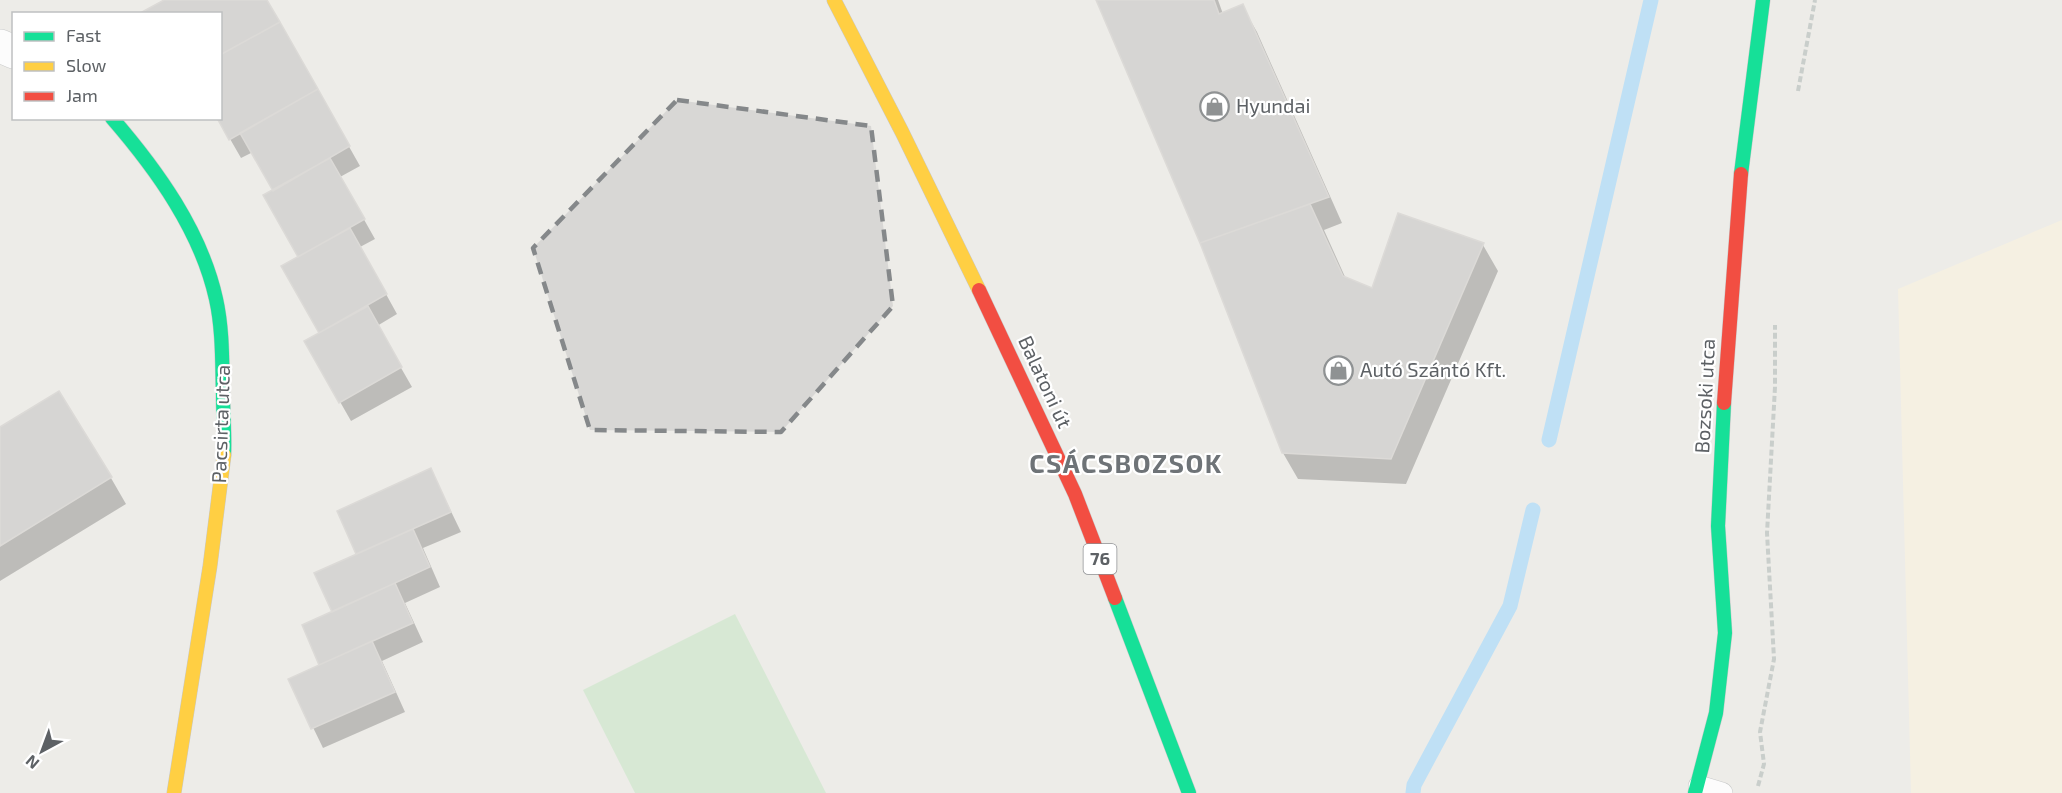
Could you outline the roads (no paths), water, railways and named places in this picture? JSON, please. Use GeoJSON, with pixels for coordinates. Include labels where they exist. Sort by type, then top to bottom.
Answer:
{"type":"FeatureCollection","features":[{"type":"Feature","properties":{"kind":"street","name":"Balatoni út"},"geometry":{"type":"LineString","coordinates":[[834,0],[984,299],[1075,494],[1189,793]]}},
{"type":"Feature","properties":{"kind":"street","name":"Bozsoki utca"},"geometry":{"type":"LineString","coordinates":[[1697,789],[1716,713],[1725,633],[1718,526],[1725,375],[1738,196],[1763,0]]}},
{"type":"Feature","properties":{"kind":"street","name":"Pacsirta utca"},"geometry":{"type":"LineString","coordinates":[[114,120],[155,171],[181,211],[201,255],[216,298],[222,348],[224,452],[210,566],[174,793]]}},
{"type":"Feature","properties":{"kind":"lane"},"geometry":{"type":"LineString","coordinates":[[1697,789],[1722,793]]}},
{"type":"Feature","properties":{"kind":"waterway"},"geometry":{"type":"LineString","coordinates":[[1549,440],[1651,0]]}},
{"type":"Feature","properties":{"kind":"waterway"},"geometry":{"type":"LineString","coordinates":[[1413,793],[1414,785],[1510,606],[1533,510]]}},
{"type":"Feature","properties":{"kind":"place","name":"Hyundai"},"geometry":{"type":"Point","coordinates":[1215,106]}},
{"type":"Feature","properties":{"kind":"place","name":"Autó Szántó Kft."},"geometry":{"type":"Point","coordinates":[1339,370]}},
{"type":"Feature","properties":{"kind":"district","name":"CSÁCSBOZSOK"},"geometry":{"type":"Point","coordinates":[1126,464]}}]}
